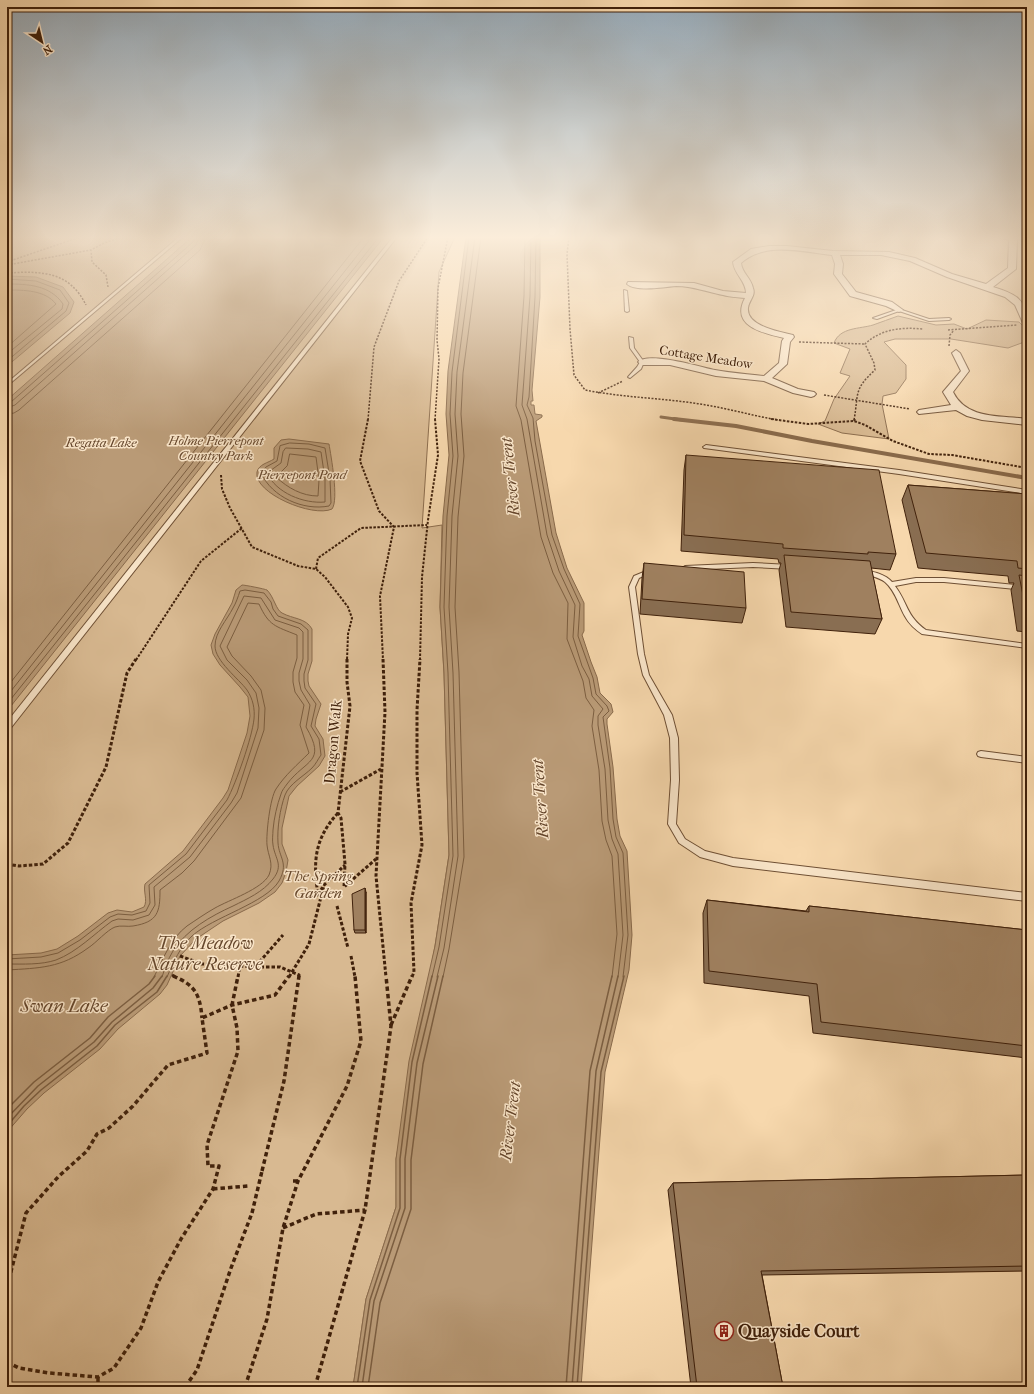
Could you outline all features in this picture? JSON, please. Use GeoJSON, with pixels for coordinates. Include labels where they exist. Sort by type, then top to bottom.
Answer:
{"type":"FeatureCollection","features":[{"type":"Feature","properties":{"kind":"street"},"geometry":{"type":"LineString","coordinates":[[747,302],[744,307],[744,313],[748,320],[758,327],[788,339]]}},
{"type":"Feature","properties":{"kind":"street"},"geometry":{"type":"LineString","coordinates":[[882,302],[889,304],[899,310]]}},
{"type":"Feature","properties":{"kind":"street"},"geometry":{"type":"LineString","coordinates":[[1016,302],[1023,312],[1027,323]]}},
{"type":"Feature","properties":{"kind":"street","name":"Cottage Meadow"},"geometry":{"type":"LineString","coordinates":[[766,379],[784,364],[788,339]]}},
{"type":"Feature","properties":{"kind":"street"},"geometry":{"type":"LineString","coordinates":[[956,353],[965,371],[962,378],[954,384],[948,392],[950,400],[957,407],[979,418],[1027,422]]}},
{"type":"Feature","properties":{"kind":"street","name":"Cottage Meadow"},"geometry":{"type":"LineString","coordinates":[[642,362],[670,362],[716,373],[766,379],[796,391],[810,394]]}},
{"type":"Feature","properties":{"kind":"street"},"geometry":{"type":"LineString","coordinates":[[922,412],[957,407]]}},
{"type":"Feature","properties":{"kind":"lane"},"geometry":{"type":"LineString","coordinates":[[7,385],[104,302]]}},
{"type":"Feature","properties":{"kind":"lane"},"geometry":{"type":"LineString","coordinates":[[7,727],[343,302]]}},
{"type":"Feature","properties":{"kind":"lane"},"geometry":{"type":"LineString","coordinates":[[626,302],[627,311]]}},
{"type":"Feature","properties":{"kind":"lane"},"geometry":{"type":"LineString","coordinates":[[875,318],[899,310],[930,320],[949,319]]}},
{"type":"Feature","properties":{"kind":"lane"},"geometry":{"type":"LineString","coordinates":[[630,377],[639,368],[642,362],[632,348],[631,338]]}},
{"type":"Feature","properties":{"kind":"lane"},"geometry":{"type":"LineString","coordinates":[[706,447],[899,472],[1027,492]]}},
{"type":"Feature","properties":{"kind":"lane"},"geometry":{"type":"LineString","coordinates":[[678,568],[753,565],[796,567]]}},
{"type":"Feature","properties":{"kind":"lane"},"geometry":{"type":"LineString","coordinates":[[662,570],[647,571],[636,577],[632,586],[640,654],[646,675],[668,715],[674,738],[675,780],[672,824],[682,841],[703,854],[733,862],[1027,897]]}},
{"type":"Feature","properties":{"kind":"lane"},"geometry":{"type":"LineString","coordinates":[[860,572],[885,579],[893,584],[910,622],[924,632],[1027,646]]}},
{"type":"Feature","properties":{"kind":"lane"},"geometry":{"type":"LineString","coordinates":[[893,584],[916,580],[944,580],[1027,588]]}},
{"type":"Feature","properties":{"kind":"lane"},"geometry":{"type":"LineString","coordinates":[[981,754],[1027,760]]}},
{"type":"Feature","properties":{"kind":"path"},"geometry":{"type":"LineString","coordinates":[[86,302],[90,314]]}},
{"type":"Feature","properties":{"kind":"path"},"geometry":{"type":"LineString","coordinates":[[391,302],[374,347],[368,424],[360,461],[379,511],[394,527]]}},
{"type":"Feature","properties":{"kind":"path"},"geometry":{"type":"LineString","coordinates":[[391,1026],[414,972],[410,903],[422,845],[418,773],[417,710],[422,622],[422,577],[427,525],[438,455],[435,421],[439,358],[437,340],[439,302]]}},
{"type":"Feature","properties":{"kind":"path"},"geometry":{"type":"LineString","coordinates":[[569,302],[574,375],[585,390],[597,393],[706,405],[761,417],[808,424],[854,421],[865,425],[892,441],[929,454],[952,455],[1027,468]]}},
{"type":"Feature","properties":{"kind":"path"},"geometry":{"type":"LineString","coordinates":[[947,330],[1019,325]]}},
{"type":"Feature","properties":{"kind":"path"},"geometry":{"type":"LineString","coordinates":[[788,339],[865,344],[876,335],[892,329],[904,327],[924,329]]}},
{"type":"Feature","properties":{"kind":"path"},"geometry":{"type":"LineString","coordinates":[[854,421],[856,390],[861,382],[875,370],[875,364],[865,344]]}},
{"type":"Feature","properties":{"kind":"path"},"geometry":{"type":"LineString","coordinates":[[597,393],[611,388],[630,377]]}},
{"type":"Feature","properties":{"kind":"path"},"geometry":{"type":"LineString","coordinates":[[810,394],[856,400],[922,412]]}},
{"type":"Feature","properties":{"kind":"path"},"geometry":{"type":"LineString","coordinates":[[224,453],[220,469],[222,489],[230,508],[252,547],[298,566],[316,568],[318,558],[361,528],[427,525]]}},
{"type":"Feature","properties":{"kind":"path"},"geometry":{"type":"LineString","coordinates":[[315,1387],[365,1210],[391,1026],[376,876],[385,712],[380,596],[394,527]]}},
{"type":"Feature","properties":{"kind":"path"},"geometry":{"type":"LineString","coordinates":[[7,864],[19,866],[43,864],[68,843],[106,767],[127,673],[201,561],[242,528]]}},
{"type":"Feature","properties":{"kind":"path","name":"Dragon Walk"},"geometry":{"type":"LineString","coordinates":[[316,568],[325,577],[343,601],[352,618],[348,634],[347,682],[350,706],[338,813],[341,818],[345,864],[344,887],[377,859]]}},
{"type":"Feature","properties":{"kind":"path"},"geometry":{"type":"LineString","coordinates":[[340,792],[382,769]]}},
{"type":"Feature","properties":{"kind":"path"},"geometry":{"type":"LineString","coordinates":[[338,813],[330,821],[318,841],[314,872],[318,896],[324,885],[345,864]]}},
{"type":"Feature","properties":{"kind":"path"},"geometry":{"type":"LineString","coordinates":[[202,1018],[232,1005],[275,995],[292,972],[309,944],[324,885]]}},
{"type":"Feature","properties":{"kind":"path"},"geometry":{"type":"LineString","coordinates":[[337,906],[348,948]]}},
{"type":"Feature","properties":{"kind":"path"},"geometry":{"type":"LineString","coordinates":[[255,967],[283,935]]}},
{"type":"Feature","properties":{"kind":"path"},"geometry":{"type":"LineString","coordinates":[[180,956],[202,964],[218,966],[280,967],[299,975],[284,1081],[252,1213],[231,1268],[197,1370],[185,1387]]}},
{"type":"Feature","properties":{"kind":"path"},"geometry":{"type":"LineString","coordinates":[[245,1387],[267,1319],[283,1228],[298,1180],[347,1086],[361,1041],[354,970],[350,956]]}},
{"type":"Feature","properties":{"kind":"path"},"geometry":{"type":"LineString","coordinates":[[7,1362],[19,1368],[49,1373],[98,1377],[114,1368],[141,1328],[161,1276],[181,1239],[213,1189],[219,1166],[208,1166],[207,1145],[238,1051],[237,1028],[232,1005],[240,966]]}},
{"type":"Feature","properties":{"kind":"path"},"geometry":{"type":"LineString","coordinates":[[7,1287],[26,1213],[58,1177],[87,1151],[97,1134],[109,1128],[133,1106],[168,1065],[207,1053],[201,1005],[196,992],[188,981],[172,975]]}},
{"type":"Feature","properties":{"kind":"path"},"geometry":{"type":"LineString","coordinates":[[293,1181],[298,1180]]}},
{"type":"Feature","properties":{"kind":"path"},"geometry":{"type":"LineString","coordinates":[[213,1189],[248,1186]]}},
{"type":"Feature","properties":{"kind":"path"},"geometry":{"type":"LineString","coordinates":[[283,1228],[316,1214],[365,1210]]}},
{"type":"Feature","properties":{"kind":"path"},"geometry":{"type":"LineString","coordinates":[[98,1377],[98,1387]]}},
{"type":"Feature","properties":{"kind":"green space","name":"Holme Pierrepont Country Park"},"geometry":{"type":"Polygon","coordinates":[[[7,302],[437,302],[422,528],[442,525],[440,607],[444,673],[449,855],[435,946],[396,1159],[396,1207],[366,1299],[353,1387],[7,1387],[7,302]]]}},
{"type":"Feature","properties":{"kind":"green space"},"geometry":{"type":"Polygon","coordinates":[[[898,316],[936,325],[954,324],[967,329],[986,320],[1019,322],[1027,330],[1027,341],[1008,348],[951,339],[895,339],[884,342],[906,365],[906,379],[896,393],[883,396],[882,404],[889,439],[842,433],[818,424],[825,421],[834,399],[850,376],[840,373],[850,349],[834,343],[837,338],[846,331],[873,325],[898,316]]]}},
{"type":"Feature","properties":{"kind":"water"},"geometry":{"type":"Polygon","coordinates":[[[7,302],[74,302],[70,313],[7,366],[7,302]]]}},
{"type":"Feature","properties":{"kind":"water","name":"Regatta Lake"},"geometry":{"type":"Polygon","coordinates":[[[118,302],[332,302],[7,711],[7,400],[118,302]]]}},
{"type":"Feature","properties":{"kind":"water","name":"River Trent"},"geometry":{"type":"Polygon","coordinates":[[[457,302],[540,302],[532,390],[533,401],[531,401],[531,405],[534,405],[535,414],[542,415],[542,417],[536,421],[556,533],[567,568],[584,603],[584,631],[582,635],[597,677],[600,693],[611,704],[613,712],[607,719],[607,724],[613,767],[617,819],[620,836],[627,851],[632,935],[629,970],[605,1072],[581,1387],[353,1387],[366,1299],[396,1207],[396,1159],[409,1061],[435,946],[449,855],[444,673],[440,607],[443,516],[449,455],[446,414],[448,371],[457,302]]]}},
{"type":"Feature","properties":{"kind":"water","name":"Pierrepont Pond"},"geometry":{"type":"Polygon","coordinates":[[[289,439],[329,444],[335,488],[334,504],[332,509],[323,511],[312,510],[286,502],[264,488],[258,480],[258,469],[262,465],[274,459],[274,448],[281,440],[289,439]]]}},
{"type":"Feature","properties":{"kind":"water","name":"Swan Lake"},"geometry":{"type":"Polygon","coordinates":[[[242,585],[267,590],[276,606],[282,613],[303,621],[312,629],[312,661],[308,674],[308,681],[309,686],[321,704],[315,726],[323,739],[325,756],[319,766],[297,786],[289,796],[282,828],[282,844],[288,860],[282,883],[275,892],[259,903],[223,921],[196,939],[180,956],[167,985],[160,994],[118,1029],[100,1049],[44,1093],[27,1109],[7,1132],[7,955],[41,953],[57,949],[78,936],[108,913],[117,910],[132,912],[144,907],[146,902],[145,884],[183,851],[223,798],[228,790],[247,733],[250,716],[248,697],[220,665],[213,654],[211,645],[215,634],[232,603],[236,590],[242,585]]]}},
{"type":"Feature","properties":{"kind":"building"},"geometry":{"type":"Polygon","coordinates":[[[686,455],[879,470],[896,554],[868,552],[868,554],[783,548],[783,544],[684,535],[686,455]]]}},
{"type":"Feature","properties":{"kind":"building"},"geometry":{"type":"Polygon","coordinates":[[[908,485],[1027,494],[1027,569],[1018,568],[1017,561],[926,553],[908,485]]]}},
{"type":"Feature","properties":{"kind":"building"},"geometry":{"type":"Polygon","coordinates":[[[784,555],[870,561],[882,619],[791,612],[784,555]]]}},
{"type":"Feature","properties":{"kind":"building"},"geometry":{"type":"Polygon","coordinates":[[[644,563],[744,572],[746,608],[642,599],[644,563]]]}},
{"type":"Feature","properties":{"kind":"building"},"geometry":{"type":"Polygon","coordinates":[[[1019,575],[1027,576],[1027,616],[1019,575]]]}},
{"type":"Feature","properties":{"kind":"building"},"geometry":{"type":"Polygon","coordinates":[[[365,888],[365,930],[354,930],[352,894],[365,888]]]}},
{"type":"Feature","properties":{"kind":"building"},"geometry":{"type":"Polygon","coordinates":[[[707,900],[809,912],[809,906],[1027,930],[1027,1046],[821,1022],[817,984],[709,971],[707,900]]]}},
{"type":"Feature","properties":{"kind":"building","name":"Quayside Court"},"geometry":{"type":"Polygon","coordinates":[[[1027,1175],[1027,1266],[761,1271],[783,1387],[697,1387],[673,1183],[1027,1175]]]}},
{"type":"Feature","properties":{"kind":"waterway"},"geometry":{"type":"LineString","coordinates":[[661,417],[679,420]]}},
{"type":"Feature","properties":{"kind":"waterway"},"geometry":{"type":"LineString","coordinates":[[674,419],[679,420]]}},
{"type":"Feature","properties":{"kind":"waterway"},"geometry":{"type":"LineString","coordinates":[[679,420],[736,426],[812,441],[1027,478]]}},
{"type":"Feature","properties":{"kind":"place","name":"Quayside Court"},"geometry":{"type":"Point","coordinates":[724,1331]}},
{"type":"Feature","properties":{"kind":"park label","name":"The Spring Garden"},"geometry":{"type":"Point","coordinates":[318,884]}},
{"type":"Feature","properties":{"kind":"park label","name":"The Meadow Nature Reserve"},"geometry":{"type":"Point","coordinates":[205,953]}}]}
